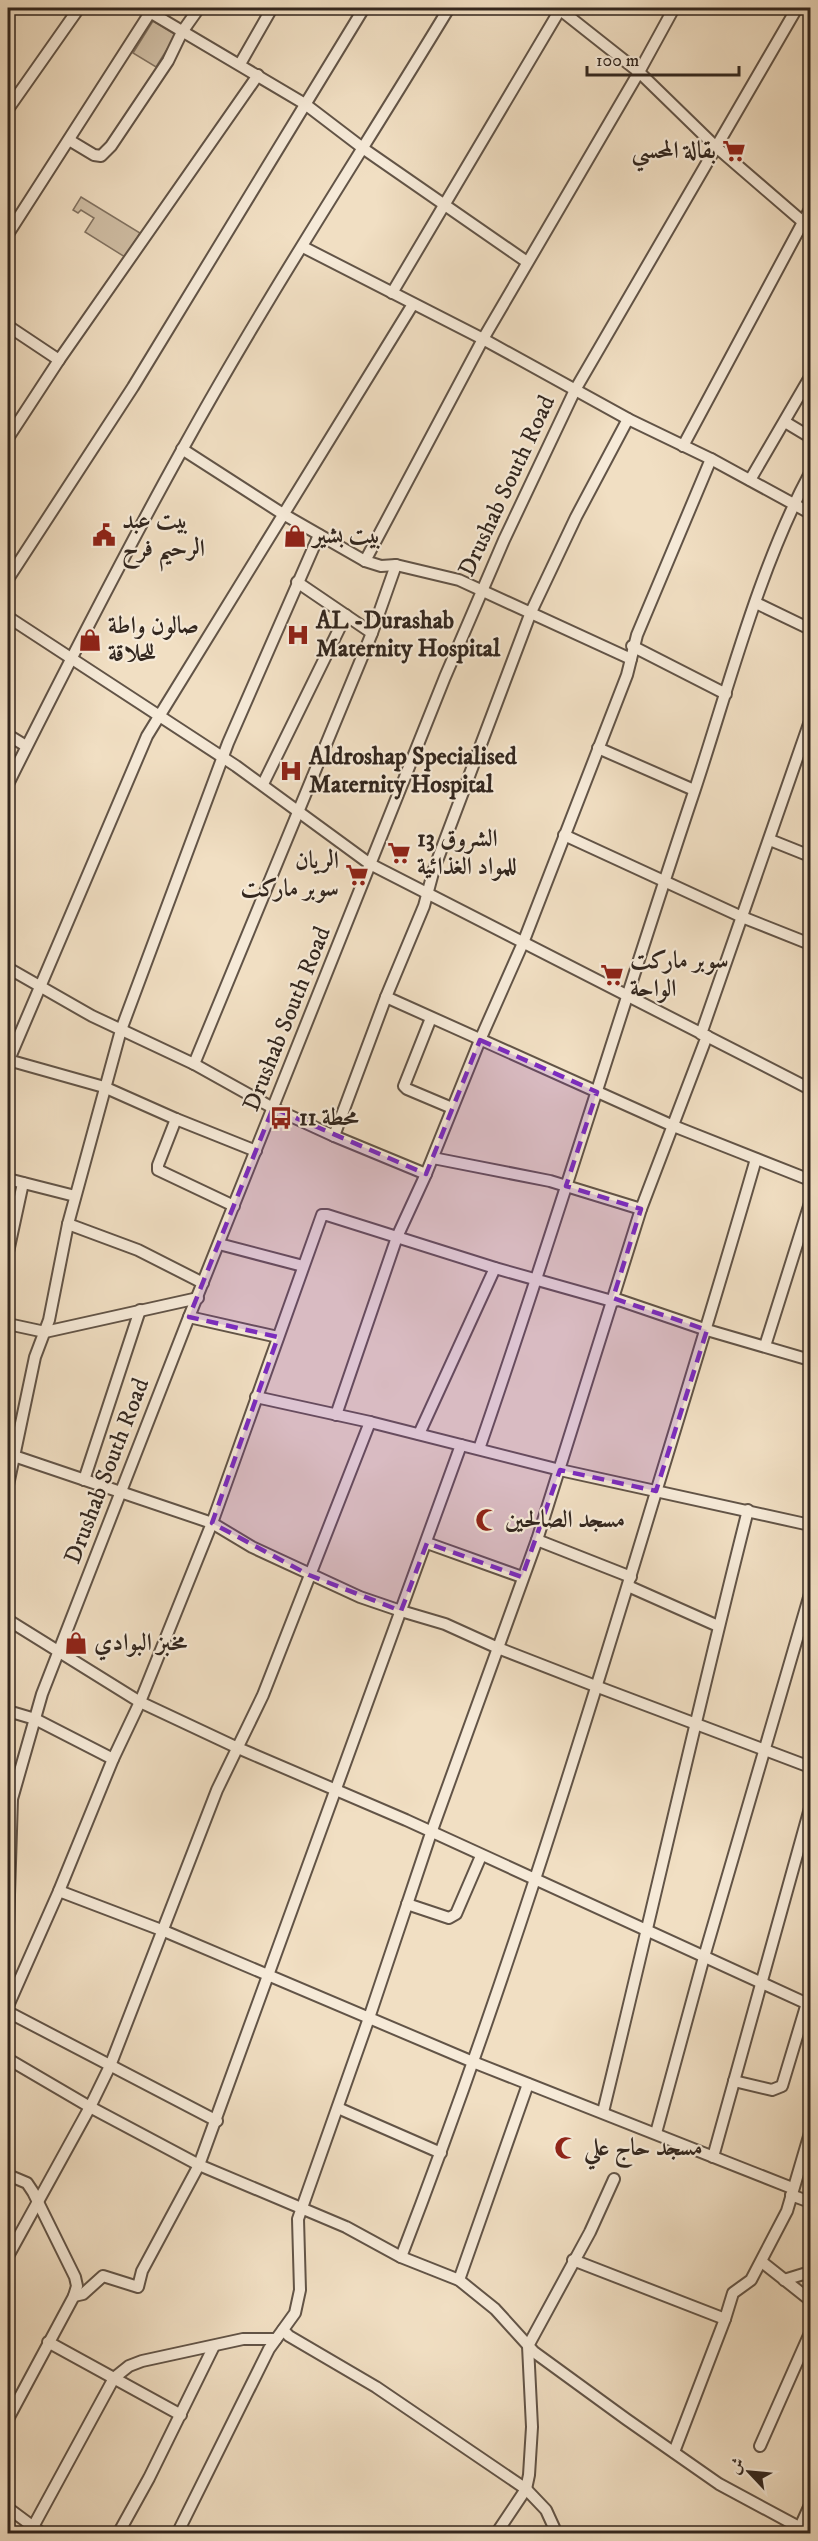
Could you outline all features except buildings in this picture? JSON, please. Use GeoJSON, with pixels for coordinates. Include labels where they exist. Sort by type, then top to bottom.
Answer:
{"type":"FeatureCollection","features":[{"type":"Feature","properties":{"kind":"street"},"geometry":{"type":"LineString","coordinates":[[8,109],[79,8]]}},
{"type":"Feature","properties":{"kind":"street"},"geometry":{"type":"LineString","coordinates":[[69,140],[101,156],[111,146],[168,61],[182,32],[198,8]]}},
{"type":"Feature","properties":{"kind":"street"},"geometry":{"type":"LineString","coordinates":[[240,64],[272,8]]}},
{"type":"Feature","properties":{"kind":"street"},"geometry":{"type":"LineString","coordinates":[[8,579],[133,387],[364,8]]}},
{"type":"Feature","properties":{"kind":"street"},"geometry":{"type":"LineString","coordinates":[[8,784],[70,659],[182,449],[449,8]]}},
{"type":"Feature","properties":{"kind":"street"},"geometry":{"type":"LineString","coordinates":[[392,293],[560,8],[639,72],[715,146],[807,225]]}},
{"type":"Feature","properties":{"kind":"street"},"geometry":{"type":"LineString","coordinates":[[365,561],[483,339],[674,8]]}},
{"type":"Feature","properties":{"kind":"street","name":"Drushab South Road"},"geometry":{"type":"LineString","coordinates":[[8,1926],[9,1813],[35,1719],[59,1651],[189,1317],[482,590],[575,390],[796,8]]}},
{"type":"Feature","properties":{"kind":"street"},"geometry":{"type":"LineString","coordinates":[[8,234],[149,9],[182,32],[305,104],[364,149],[527,262]]}},
{"type":"Feature","properties":{"kind":"street"},"geometry":{"type":"LineString","coordinates":[[8,438],[59,360],[258,75]]}},
{"type":"Feature","properties":{"kind":"street"},"geometry":{"type":"LineString","coordinates":[[683,446],[807,225],[810,209]]}},
{"type":"Feature","properties":{"kind":"street"},"geometry":{"type":"LineString","coordinates":[[303,247],[483,339],[628,419],[711,459],[810,513]]}},
{"type":"Feature","properties":{"kind":"street"},"geometry":{"type":"LineString","coordinates":[[256,1151],[104,1087],[8,1061],[13,1035],[39,985],[137,756],[413,304]]}},
{"type":"Feature","properties":{"kind":"street"},"geometry":{"type":"LineString","coordinates":[[8,326],[59,360]]}},
{"type":"Feature","properties":{"kind":"street"},"geometry":{"type":"LineString","coordinates":[[750,480],[810,376]]}},
{"type":"Feature","properties":{"kind":"street"},"geometry":{"type":"LineString","coordinates":[[334,1136],[386,997],[429,893],[434,869],[531,612],[576,517],[628,419]]}},
{"type":"Feature","properties":{"kind":"street"},"geometry":{"type":"LineString","coordinates":[[785,422],[810,437]]}},
{"type":"Feature","properties":{"kind":"street"},"geometry":{"type":"LineString","coordinates":[[182,449],[283,514],[365,561],[381,566],[396,565],[459,580],[631,659]]}},
{"type":"Feature","properties":{"kind":"street"},"geometry":{"type":"LineString","coordinates":[[336,1415],[397,1237],[433,1158],[480,1040],[523,943],[627,675],[632,646],[711,459]]}},
{"type":"Feature","properties":{"kind":"street"},"geometry":{"type":"LineString","coordinates":[[479,1449],[537,1281],[629,997],[664,879],[756,603],[794,505],[810,473]]}},
{"type":"Feature","properties":{"kind":"street"},"geometry":{"type":"LineString","coordinates":[[8,1485],[14,1456],[13,1433],[35,1357],[45,1332],[68,1224],[120,1030],[223,757],[319,535]]}},
{"type":"Feature","properties":{"kind":"street"},"geometry":{"type":"LineString","coordinates":[[194,1064],[372,633],[396,565]]}},
{"type":"Feature","properties":{"kind":"street"},"geometry":{"type":"LineString","coordinates":[[297,582],[372,633]]}},
{"type":"Feature","properties":{"kind":"street"},"geometry":{"type":"LineString","coordinates":[[756,603],[810,629]]}},
{"type":"Feature","properties":{"kind":"street"},"geometry":{"type":"LineString","coordinates":[[263,784],[346,615]]}},
{"type":"Feature","properties":{"kind":"street"},"geometry":{"type":"LineString","coordinates":[[8,617],[263,784],[370,864],[810,1089]]}},
{"type":"Feature","properties":{"kind":"street"},"geometry":{"type":"LineString","coordinates":[[632,646],[726,694]]}},
{"type":"Feature","properties":{"kind":"street"},"geometry":{"type":"LineString","coordinates":[[177,2534],[262,2361],[298,2306],[300,2290],[298,2224],[302,2209],[431,1833],[537,1540],[641,1209],[704,1035],[742,916],[807,742],[810,722]]}},
{"type":"Feature","properties":{"kind":"street"},"geometry":{"type":"LineString","coordinates":[[8,735],[26,746]]}},
{"type":"Feature","properties":{"kind":"street"},"geometry":{"type":"LineString","coordinates":[[598,748],[694,790]]}},
{"type":"Feature","properties":{"kind":"street"},"geometry":{"type":"LineString","coordinates":[[564,835],[742,916],[810,944]]}},
{"type":"Feature","properties":{"kind":"street"},"geometry":{"type":"LineString","coordinates":[[770,840],[810,856]]}},
{"type":"Feature","properties":{"kind":"street"},"geometry":{"type":"LineString","coordinates":[[8,968],[120,1030],[194,1064],[273,1108],[426,1174]]}},
{"type":"Feature","properties":{"kind":"street"},"geometry":{"type":"LineString","coordinates":[[386,997],[671,1125],[810,1180]]}},
{"type":"Feature","properties":{"kind":"street"},"geometry":{"type":"LineString","coordinates":[[431,1018],[404,1086],[452,1108]]}},
{"type":"Feature","properties":{"kind":"street"},"geometry":{"type":"LineString","coordinates":[[176,1119],[158,1170],[234,1206]]}},
{"type":"Feature","properties":{"kind":"street"},"geometry":{"type":"LineString","coordinates":[[433,1158],[566,1186],[641,1209]]}},
{"type":"Feature","properties":{"kind":"street"},"geometry":{"type":"LineString","coordinates":[[401,2257],[473,2062],[598,1687],[707,1330],[756,1159]]}},
{"type":"Feature","properties":{"kind":"street"},"geometry":{"type":"LineString","coordinates":[[8,1179],[75,1196]]}},
{"type":"Feature","properties":{"kind":"street"},"geometry":{"type":"LineString","coordinates":[[8,1252],[23,1182]]}},
{"type":"Feature","properties":{"kind":"street"},"geometry":{"type":"LineString","coordinates":[[765,1346],[810,1203]]}},
{"type":"Feature","properties":{"kind":"street"},"geometry":{"type":"LineString","coordinates":[[8,2006],[59,1891],[113,1759],[140,1702],[212,1523],[255,1397],[322,1215],[537,1281],[612,1301],[619,1300],[707,1330],[810,1360]]}},
{"type":"Feature","properties":{"kind":"street"},"geometry":{"type":"LineString","coordinates":[[68,1224],[138,1250],[203,1284]]}},
{"type":"Feature","properties":{"kind":"street"},"geometry":{"type":"LineString","coordinates":[[219,1244],[303,1266]]}},
{"type":"Feature","properties":{"kind":"street"},"geometry":{"type":"LineString","coordinates":[[419,1434],[495,1268]]}},
{"type":"Feature","properties":{"kind":"street"},"geometry":{"type":"LineString","coordinates":[[8,1324],[45,1332],[198,1298]]}},
{"type":"Feature","properties":{"kind":"street"},"geometry":{"type":"LineString","coordinates":[[84,1480],[140,1310]]}},
{"type":"Feature","properties":{"kind":"street"},"geometry":{"type":"LineString","coordinates":[[189,1317],[278,1337]]}},
{"type":"Feature","properties":{"kind":"street"},"geometry":{"type":"LineString","coordinates":[[255,1397],[370,1422],[560,1470],[810,1522]]}},
{"type":"Feature","properties":{"kind":"street"},"geometry":{"type":"LineString","coordinates":[[8,2256],[110,2066],[217,1790],[263,1695],[370,1422]]}},
{"type":"Feature","properties":{"kind":"street"},"geometry":{"type":"LineString","coordinates":[[74,2296],[83,2294],[103,2276],[138,2287],[142,2271],[199,2164],[217,2121],[334,1789],[427,1543],[461,1445]]}},
{"type":"Feature","properties":{"kind":"street"},"geometry":{"type":"LineString","coordinates":[[14,1456],[212,1523],[252,1547],[309,1575],[401,1611],[445,1624],[598,1687],[810,1767]]}},
{"type":"Feature","properties":{"kind":"street"},"geometry":{"type":"LineString","coordinates":[[603,2112],[648,1931],[718,1626],[748,1510]]}},
{"type":"Feature","properties":{"kind":"street"},"geometry":{"type":"LineString","coordinates":[[537,1540],[630,1581],[718,1626]]}},
{"type":"Feature","properties":{"kind":"street"},"geometry":{"type":"LineString","coordinates":[[427,1543],[522,1577]]}},
{"type":"Feature","properties":{"kind":"street"},"geometry":{"type":"LineString","coordinates":[[656,2133],[704,1958],[810,1594]]}},
{"type":"Feature","properties":{"kind":"street"},"geometry":{"type":"LineString","coordinates":[[8,1620],[140,1702],[809,2004],[782,2086],[772,2090],[734,2081]]}},
{"type":"Feature","properties":{"kind":"street"},"geometry":{"type":"LineString","coordinates":[[8,1711],[35,1719],[113,1759]]}},
{"type":"Feature","properties":{"kind":"street"},"geometry":{"type":"LineString","coordinates":[[713,2157],[810,1808]]}},
{"type":"Feature","properties":{"kind":"street"},"geometry":{"type":"LineString","coordinates":[[407,1904],[452,1917],[456,1914],[481,1856]]}},
{"type":"Feature","properties":{"kind":"street"},"geometry":{"type":"LineString","coordinates":[[59,1891],[269,1974],[473,2062],[656,2133],[792,2191],[810,2202]]}},
{"type":"Feature","properties":{"kind":"street"},"geometry":{"type":"LineString","coordinates":[[8,2012],[217,2121]]}},
{"type":"Feature","properties":{"kind":"street"},"geometry":{"type":"LineString","coordinates":[[8,2059],[90,2107],[199,2164],[346,2227],[401,2257],[459,2280],[495,2309],[528,2346],[674,2452],[719,2484],[810,2533]]}},
{"type":"Feature","properties":{"kind":"street"},"geometry":{"type":"LineString","coordinates":[[459,2280],[528,2084]]}},
{"type":"Feature","properties":{"kind":"street"},"geometry":{"type":"LineString","coordinates":[[338,2108],[441,2153]]}},
{"type":"Feature","properties":{"kind":"street"},"geometry":{"type":"LineString","coordinates":[[674,2452],[725,2319],[732,2293],[751,2280],[787,2211],[810,2133]]}},
{"type":"Feature","properties":{"kind":"street"},"geometry":{"type":"LineString","coordinates":[[8,2175],[27,2183],[75,2277],[77,2286],[74,2296],[8,2416]]}},
{"type":"Feature","properties":{"kind":"street"},"geometry":{"type":"LineString","coordinates":[[496,2534],[526,2489],[532,2427],[528,2346],[590,2232],[615,2179]]}},
{"type":"Feature","properties":{"kind":"street"},"geometry":{"type":"LineString","coordinates":[[573,2260],[725,2319]]}},
{"type":"Feature","properties":{"kind":"street"},"geometry":{"type":"LineString","coordinates":[[762,2262],[810,2300]]}},
{"type":"Feature","properties":{"kind":"street"},"geometry":{"type":"LineString","coordinates":[[784,2280],[810,2272]]}},
{"type":"Feature","properties":{"kind":"street"},"geometry":{"type":"LineString","coordinates":[[760,2446],[810,2333]]}},
{"type":"Feature","properties":{"kind":"street"},"geometry":{"type":"LineString","coordinates":[[34,2526],[114,2378],[142,2361],[243,2339],[280,2334],[376,2387],[526,2489],[546,2510],[557,2534]]}},
{"type":"Feature","properties":{"kind":"street"},"geometry":{"type":"LineString","coordinates":[[48,2342],[181,2415]]}},
{"type":"Feature","properties":{"kind":"street"},"geometry":{"type":"LineString","coordinates":[[118,2534],[181,2415],[214,2346]]}},
{"type":"Feature","properties":{"kind":"street"},"geometry":{"type":"LineString","coordinates":[[802,2530],[810,2505]]}},
{"type":"Feature","properties":{"kind":"street"},"geometry":{"type":"LineString","coordinates":[[8,2508],[43,2534]]}},
{"type":"Feature","properties":{"kind":"highlighted area"},"geometry":{"type":"Polygon","coordinates":[[[480,1040],[597,1092],[566,1186],[641,1209],[613,1298],[707,1330],[656,1491],[560,1470],[522,1577],[427,1543],[401,1611],[309,1575],[212,1523],[278,1337],[189,1317],[273,1108],[426,1174],[480,1040]]]}},
{"type":"Feature","properties":{"kind":"shaded area"},"geometry":{"type":"Polygon","coordinates":[[[153,21],[176,35],[156,67],[133,53],[153,21]]]}},
{"type":"Feature","properties":{"kind":"shaded area"},"geometry":{"type":"Polygon","coordinates":[[[81,197],[140,233],[125,257],[85,232],[94,218],[81,210],[78,213],[73,210],[81,197]]]}},
{"type":"Feature","properties":{"kind":"place","name":"بقالة المحسي"},"geometry":{"type":"Point","coordinates":[734,151]}},
{"type":"Feature","properties":{"kind":"place","name":"بيت عبد الرحيم فرح"},"geometry":{"type":"Point","coordinates":[104,535]}},
{"type":"Feature","properties":{"kind":"place","name":"بيت بشير"},"geometry":{"type":"Point","coordinates":[295,536]}},
{"type":"Feature","properties":{"kind":"place","name":"AL -Durashab Maternity Hospital"},"geometry":{"type":"Point","coordinates":[298,635]}},
{"type":"Feature","properties":{"kind":"place","name":"صالون واطة للحلاقة"},"geometry":{"type":"Point","coordinates":[90,640]}},
{"type":"Feature","properties":{"kind":"place","name":"Aldroshap Specialised Maternity Hospital"},"geometry":{"type":"Point","coordinates":[291,771]}},
{"type":"Feature","properties":{"kind":"place","name":"الشروق 13 للمواد الغذائية"},"geometry":{"type":"Point","coordinates":[399,853]}},
{"type":"Feature","properties":{"kind":"place","name":"الريان سوبر ماركت"},"geometry":{"type":"Point","coordinates":[357,875]}},
{"type":"Feature","properties":{"kind":"place","name":"سوبر ماركت الواحة"},"geometry":{"type":"Point","coordinates":[612,975]}},
{"type":"Feature","properties":{"kind":"place","name":"محطة 11"},"geometry":{"type":"Point","coordinates":[281,1118]}},
{"type":"Feature","properties":{"kind":"place","name":"مسجد الصالحين"},"geometry":{"type":"Point","coordinates":[487,1520]}},
{"type":"Feature","properties":{"kind":"place","name":"مخبز البوادي"},"geometry":{"type":"Point","coordinates":[76,1643]}},
{"type":"Feature","properties":{"kind":"place","name":"مسجد حاج علي"},"geometry":{"type":"Point","coordinates":[566,2148]}}]}
